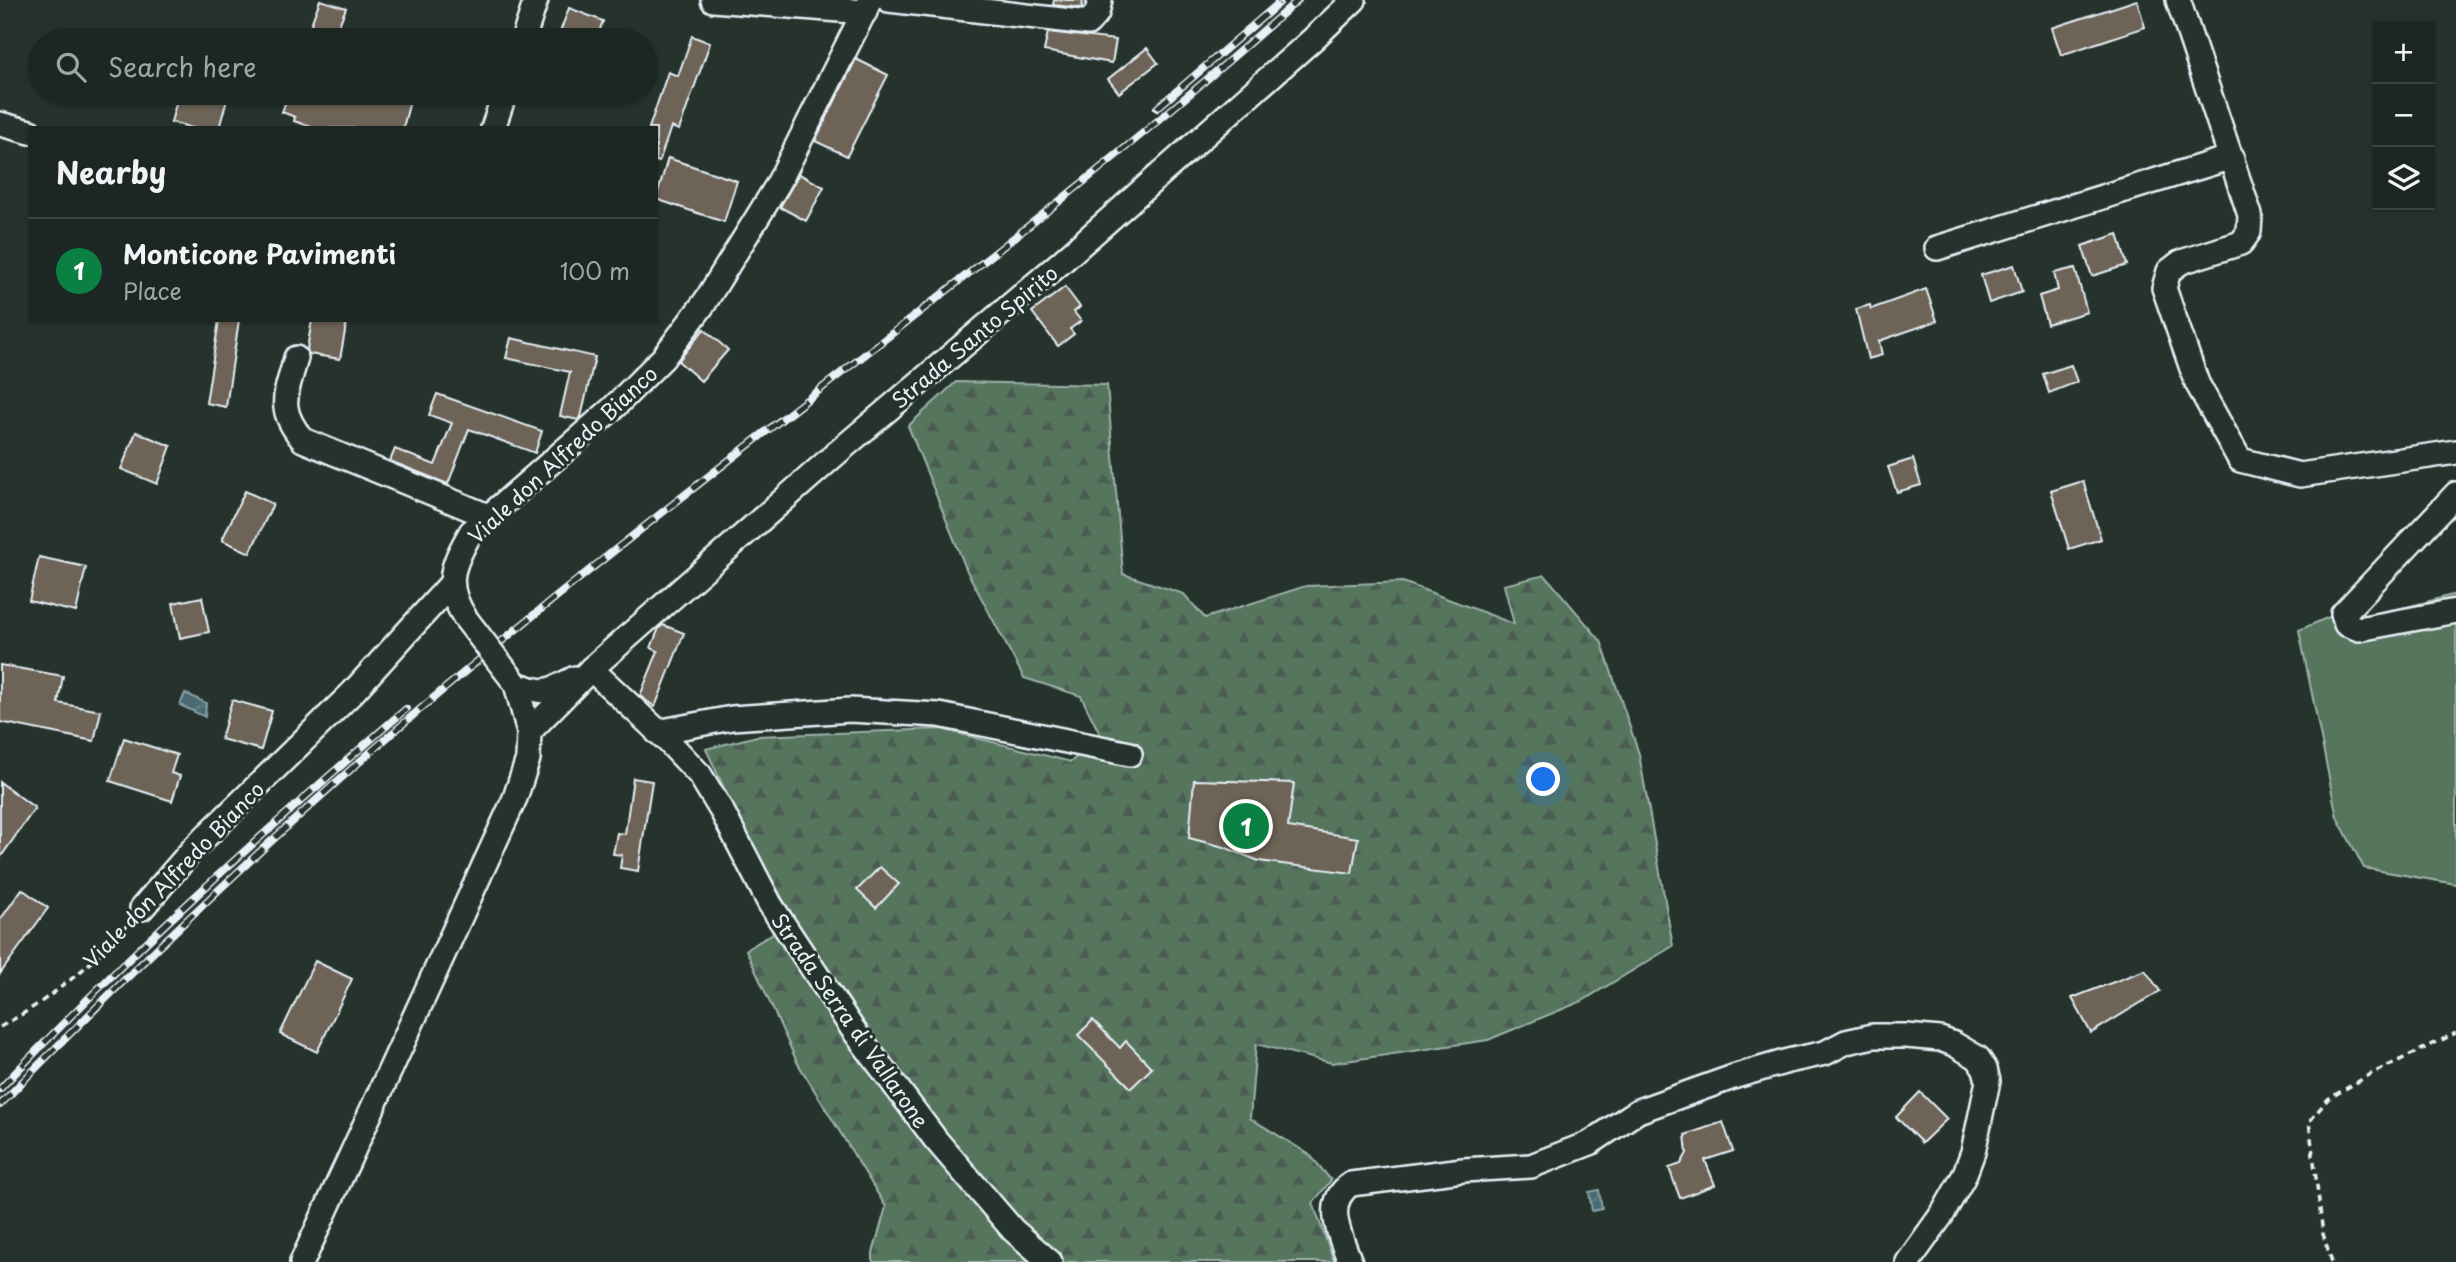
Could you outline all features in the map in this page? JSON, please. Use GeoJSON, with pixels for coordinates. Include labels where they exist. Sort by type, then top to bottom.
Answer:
{"type":"FeatureCollection","features":[{"type":"Feature","properties":{"kind":"street"},"geometry":{"type":"LineString","coordinates":[[527,28],[536,0]]}},
{"type":"Feature","properties":{"kind":"street"},"geometry":{"type":"LineString","coordinates":[[713,0],[868,6]]}},
{"type":"Feature","properties":{"kind":"street"},"geometry":{"type":"LineString","coordinates":[[889,0],[1088,23],[1097,13],[1100,0]]}},
{"type":"Feature","properties":{"kind":"street","name":"Strada Santo Spirito"},"geometry":{"type":"LineString","coordinates":[[529,739],[591,669],[828,461],[1059,264],[1354,0]]}},
{"type":"Feature","properties":{"kind":"street"},"geometry":{"type":"LineString","coordinates":[[2178,0],[2250,215],[2249,232],[2241,243],[2181,262],[2169,271],[2164,288],[2197,383],[2240,460],[2300,475],[2456,452]]}},
{"type":"Feature","properties":{"kind":"street","name":"Viale don Alfredo Bianco"},"geometry":{"type":"LineString","coordinates":[[142,908],[193,849],[353,692],[450,585],[457,556],[471,532],[613,408],[663,358],[691,321],[778,184],[868,6]]}},
{"type":"Feature","properties":{"kind":"street"},"geometry":{"type":"LineString","coordinates":[[494,126],[501,105]]}},
{"type":"Feature","properties":{"kind":"street"},"geometry":{"type":"LineString","coordinates":[[0,124],[28,131]]}},
{"type":"Feature","properties":{"kind":"street"},"geometry":{"type":"LineString","coordinates":[[1937,248],[2232,158]]}},
{"type":"Feature","properties":{"kind":"street"},"geometry":{"type":"LineString","coordinates":[[296,358],[285,396],[285,412],[303,440],[490,517]]}},
{"type":"Feature","properties":{"kind":"street"},"geometry":{"type":"LineString","coordinates":[[2456,494],[2343,614],[2346,624],[2359,629],[2456,611]]}},
{"type":"Feature","properties":{"kind":"street"},"geometry":{"type":"LineString","coordinates":[[302,1262],[515,798],[528,759],[529,739],[516,684],[455,604],[450,585]]}},
{"type":"Feature","properties":{"kind":"street","name":"Strada Santo Spirito"},"geometry":{"type":"LineString","coordinates":[[516,684],[539,692],[556,687],[591,669]]}},
{"type":"Feature","properties":{"kind":"street","name":"Strada Serra di Vallarone"},"geometry":{"type":"LineString","coordinates":[[591,669],[700,775],[770,904],[822,986],[936,1140],[1013,1230],[1050,1262]]}},
{"type":"Feature","properties":{"kind":"street"},"geometry":{"type":"LineString","coordinates":[[657,732],[732,718],[849,710],[939,715],[1130,754]]}},
{"type":"Feature","properties":{"kind":"street"},"geometry":{"type":"LineString","coordinates":[[1350,1262],[1335,1218],[1335,1210],[1339,1195],[1351,1184],[1463,1170],[1531,1166],[1590,1143],[1638,1111],[1674,1096],[1764,1067],[1825,1053],[1846,1042],[1873,1037],[1906,1036],[1940,1040],[1968,1051],[1978,1058],[1986,1069],[1988,1081],[1973,1152],[1964,1176],[1943,1213],[1908,1262]]}},
{"type":"Feature","properties":{"kind":"path","name":"Viale don Alfredo Bianco"},"geometry":{"type":"LineString","coordinates":[[0,1027],[58,991],[107,949],[142,908]]}},
{"type":"Feature","properties":{"kind":"path"},"geometry":{"type":"LineString","coordinates":[[2332,1262],[2322,1234],[2309,1122],[2328,1098],[2371,1074],[2456,1034]]}},
{"type":"Feature","properties":{"kind":"green space"},"geometry":{"type":"Polygon","coordinates":[[[956,382],[1107,385],[1123,574],[1184,594],[1205,618],[1306,586],[1403,582],[1514,624],[1504,585],[1545,575],[1601,641],[1639,754],[1673,946],[1582,1001],[1488,1040],[1332,1063],[1256,1044],[1250,1118],[1310,1155],[1331,1180],[1313,1203],[1334,1262],[873,1262],[886,1207],[797,1062],[746,950],[794,920],[736,814],[706,749],[757,736],[941,729],[1071,762],[1100,734],[1081,696],[1024,678],[967,571],[908,426],[956,382]]]}},
{"type":"Feature","properties":{"kind":"green space"},"geometry":{"type":"Polygon","coordinates":[[[2456,594],[2456,884],[2364,868],[2337,817],[2299,630],[2329,617],[2354,621],[2456,594]]]}},
{"type":"Feature","properties":{"kind":"water"},"geometry":{"type":"Polygon","coordinates":[[[185,693],[206,703],[205,717],[180,705],[185,693]]]}},
{"type":"Feature","properties":{"kind":"water"},"geometry":{"type":"Polygon","coordinates":[[[1599,1190],[1602,1209],[1592,1211],[1589,1192],[1599,1190]]]}},
{"type":"Feature","properties":{"kind":"building"},"geometry":{"type":"Polygon","coordinates":[[[320,0],[346,8],[338,28],[310,28],[320,0]]]}},
{"type":"Feature","properties":{"kind":"building"},"geometry":{"type":"Polygon","coordinates":[[[1054,0],[1083,0],[1082,8],[1053,5],[1054,0]]]}},
{"type":"Feature","properties":{"kind":"building"},"geometry":{"type":"Polygon","coordinates":[[[2137,0],[2145,27],[2061,55],[2052,28],[2137,0]]]}},
{"type":"Feature","properties":{"kind":"building"},"geometry":{"type":"Polygon","coordinates":[[[569,8],[603,21],[600,28],[562,28],[569,8]]]}},
{"type":"Feature","properties":{"kind":"building"},"geometry":{"type":"Polygon","coordinates":[[[1048,32],[1116,40],[1112,63],[1044,51],[1048,32]]]}},
{"type":"Feature","properties":{"kind":"building"},"geometry":{"type":"Polygon","coordinates":[[[692,36],[710,43],[679,130],[671,127],[659,162],[658,126],[650,126],[668,72],[678,76],[692,36]]]}},
{"type":"Feature","properties":{"kind":"building"},"geometry":{"type":"Polygon","coordinates":[[[1147,48],[1158,63],[1119,93],[1108,79],[1147,48]]]}},
{"type":"Feature","properties":{"kind":"building"},"geometry":{"type":"Polygon","coordinates":[[[856,59],[888,75],[847,156],[815,141],[856,59]]]}},
{"type":"Feature","properties":{"kind":"building"},"geometry":{"type":"Polygon","coordinates":[[[176,105],[226,105],[220,126],[186,126],[171,122],[176,105]]]}},
{"type":"Feature","properties":{"kind":"building"},"geometry":{"type":"Polygon","coordinates":[[[285,105],[409,105],[404,126],[309,126],[294,121],[295,117],[282,112],[285,105]]]}},
{"type":"Feature","properties":{"kind":"building"},"geometry":{"type":"Polygon","coordinates":[[[668,158],[737,181],[724,222],[658,200],[668,158]]]}},
{"type":"Feature","properties":{"kind":"building"},"geometry":{"type":"Polygon","coordinates":[[[799,174],[824,187],[806,221],[780,207],[799,174]]]}},
{"type":"Feature","properties":{"kind":"building"},"geometry":{"type":"Polygon","coordinates":[[[2118,234],[2127,265],[2092,276],[2082,246],[2118,234]]]}},
{"type":"Feature","properties":{"kind":"building"},"geometry":{"type":"Polygon","coordinates":[[[2014,265],[2022,292],[1989,303],[1981,275],[2014,265]]]}},
{"type":"Feature","properties":{"kind":"building"},"geometry":{"type":"Polygon","coordinates":[[[2075,268],[2087,312],[2047,324],[2039,296],[2058,290],[2054,273],[2075,268]]]}},
{"type":"Feature","properties":{"kind":"building"},"geometry":{"type":"Polygon","coordinates":[[[1065,287],[1080,307],[1074,312],[1081,321],[1070,329],[1074,334],[1058,346],[1032,312],[1065,287]]]}},
{"type":"Feature","properties":{"kind":"building"},"geometry":{"type":"Polygon","coordinates":[[[1926,289],[1937,321],[1879,341],[1882,355],[1868,359],[1856,309],[1870,305],[1871,309],[1926,289]]]}},
{"type":"Feature","properties":{"kind":"building"},"geometry":{"type":"Polygon","coordinates":[[[219,322],[239,322],[226,407],[206,403],[219,322]]]}},
{"type":"Feature","properties":{"kind":"building"},"geometry":{"type":"Polygon","coordinates":[[[312,322],[347,322],[340,359],[309,354],[307,349],[312,322]]]}},
{"type":"Feature","properties":{"kind":"building"},"geometry":{"type":"Polygon","coordinates":[[[704,329],[728,350],[701,381],[678,361],[704,329]]]}},
{"type":"Feature","properties":{"kind":"building"},"geometry":{"type":"Polygon","coordinates":[[[511,338],[595,357],[581,417],[578,420],[560,416],[570,372],[506,358],[511,338]]]}},
{"type":"Feature","properties":{"kind":"building"},"geometry":{"type":"Polygon","coordinates":[[[2071,365],[2077,382],[2049,393],[2043,374],[2071,365]]]}},
{"type":"Feature","properties":{"kind":"building"},"geometry":{"type":"Polygon","coordinates":[[[437,394],[542,431],[535,453],[469,429],[448,484],[390,461],[395,449],[435,465],[452,423],[429,415],[437,394]]]}},
{"type":"Feature","properties":{"kind":"building"},"geometry":{"type":"Polygon","coordinates":[[[136,432],[171,446],[157,484],[121,469],[136,432]]]}},
{"type":"Feature","properties":{"kind":"building"},"geometry":{"type":"Polygon","coordinates":[[[1913,459],[1921,485],[1897,492],[1888,467],[1913,459]]]}},
{"type":"Feature","properties":{"kind":"building"},"geometry":{"type":"Polygon","coordinates":[[[2083,481],[2101,539],[2069,549],[2051,491],[2083,481]]]}},
{"type":"Feature","properties":{"kind":"building"},"geometry":{"type":"Polygon","coordinates":[[[245,491],[273,504],[250,553],[222,540],[245,491]]]}},
{"type":"Feature","properties":{"kind":"building"},"geometry":{"type":"Polygon","coordinates":[[[39,557],[86,567],[76,612],[29,601],[39,557]]]}},
{"type":"Feature","properties":{"kind":"building"},"geometry":{"type":"Polygon","coordinates":[[[202,597],[209,632],[180,638],[173,603],[202,597]]]}},
{"type":"Feature","properties":{"kind":"building"},"geometry":{"type":"Polygon","coordinates":[[[663,625],[684,633],[655,707],[640,696],[658,651],[651,648],[659,628],[663,625]]]}},
{"type":"Feature","properties":{"kind":"building"},"geometry":{"type":"Polygon","coordinates":[[[0,665],[63,676],[58,703],[101,711],[94,741],[0,722],[0,665]]]}},
{"type":"Feature","properties":{"kind":"building"},"geometry":{"type":"Polygon","coordinates":[[[232,700],[272,711],[261,750],[221,739],[232,700]]]}},
{"type":"Feature","properties":{"kind":"building"},"geometry":{"type":"Polygon","coordinates":[[[124,738],[177,755],[171,773],[180,776],[172,801],[110,781],[124,738]]]}},
{"type":"Feature","properties":{"kind":"building"},"geometry":{"type":"Polygon","coordinates":[[[633,778],[652,781],[638,871],[620,868],[622,855],[613,854],[617,833],[625,834],[633,778]]]}},
{"type":"Feature","properties":{"kind":"building"},"geometry":{"type":"Polygon","coordinates":[[[1194,780],[1294,783],[1288,827],[1358,838],[1352,873],[1259,861],[1224,847],[1189,838],[1194,780]]]}},
{"type":"Feature","properties":{"kind":"building"},"geometry":{"type":"Polygon","coordinates":[[[0,782],[35,808],[0,858],[0,782]]]}},
{"type":"Feature","properties":{"kind":"building"},"geometry":{"type":"Polygon","coordinates":[[[880,867],[899,884],[876,908],[857,890],[880,867]]]}},
{"type":"Feature","properties":{"kind":"building"},"geometry":{"type":"Polygon","coordinates":[[[22,889],[48,908],[0,974],[0,920],[22,889]]]}},
{"type":"Feature","properties":{"kind":"building"},"geometry":{"type":"Polygon","coordinates":[[[315,961],[352,979],[317,1052],[280,1034],[315,961]]]}},
{"type":"Feature","properties":{"kind":"building"},"geometry":{"type":"Polygon","coordinates":[[[2145,970],[2160,991],[2091,1033],[2072,998],[2145,970]]]}},
{"type":"Feature","properties":{"kind":"building"},"geometry":{"type":"Polygon","coordinates":[[[1093,1020],[1120,1048],[1126,1041],[1152,1068],[1131,1088],[1078,1035],[1093,1020]]]}},
{"type":"Feature","properties":{"kind":"building"},"geometry":{"type":"Polygon","coordinates":[[[1920,1092],[1947,1119],[1922,1143],[1896,1117],[1920,1092]]]}},
{"type":"Feature","properties":{"kind":"building"},"geometry":{"type":"Polygon","coordinates":[[[1723,1122],[1733,1151],[1705,1160],[1715,1185],[1680,1198],[1669,1168],[1681,1164],[1687,1153],[1685,1135],[1723,1122]]]}},
{"type":"Feature","properties":{"kind":"railway"},"geometry":{"type":"LineString","coordinates":[[0,1105],[203,904],[305,810],[444,689],[657,517],[1089,178],[1298,0]]}},
{"type":"Feature","properties":{"kind":"railway"},"geometry":{"type":"LineString","coordinates":[[1157,108],[1279,3]]}},
{"type":"Feature","properties":{"kind":"railway"},"geometry":{"type":"LineString","coordinates":[[0,1089],[147,941],[301,800],[406,709]]}},
{"type":"Feature","properties":{"kind":"place","name":"Monticone Pavimenti"},"geometry":{"type":"Point","coordinates":[1246,826]}}]}
